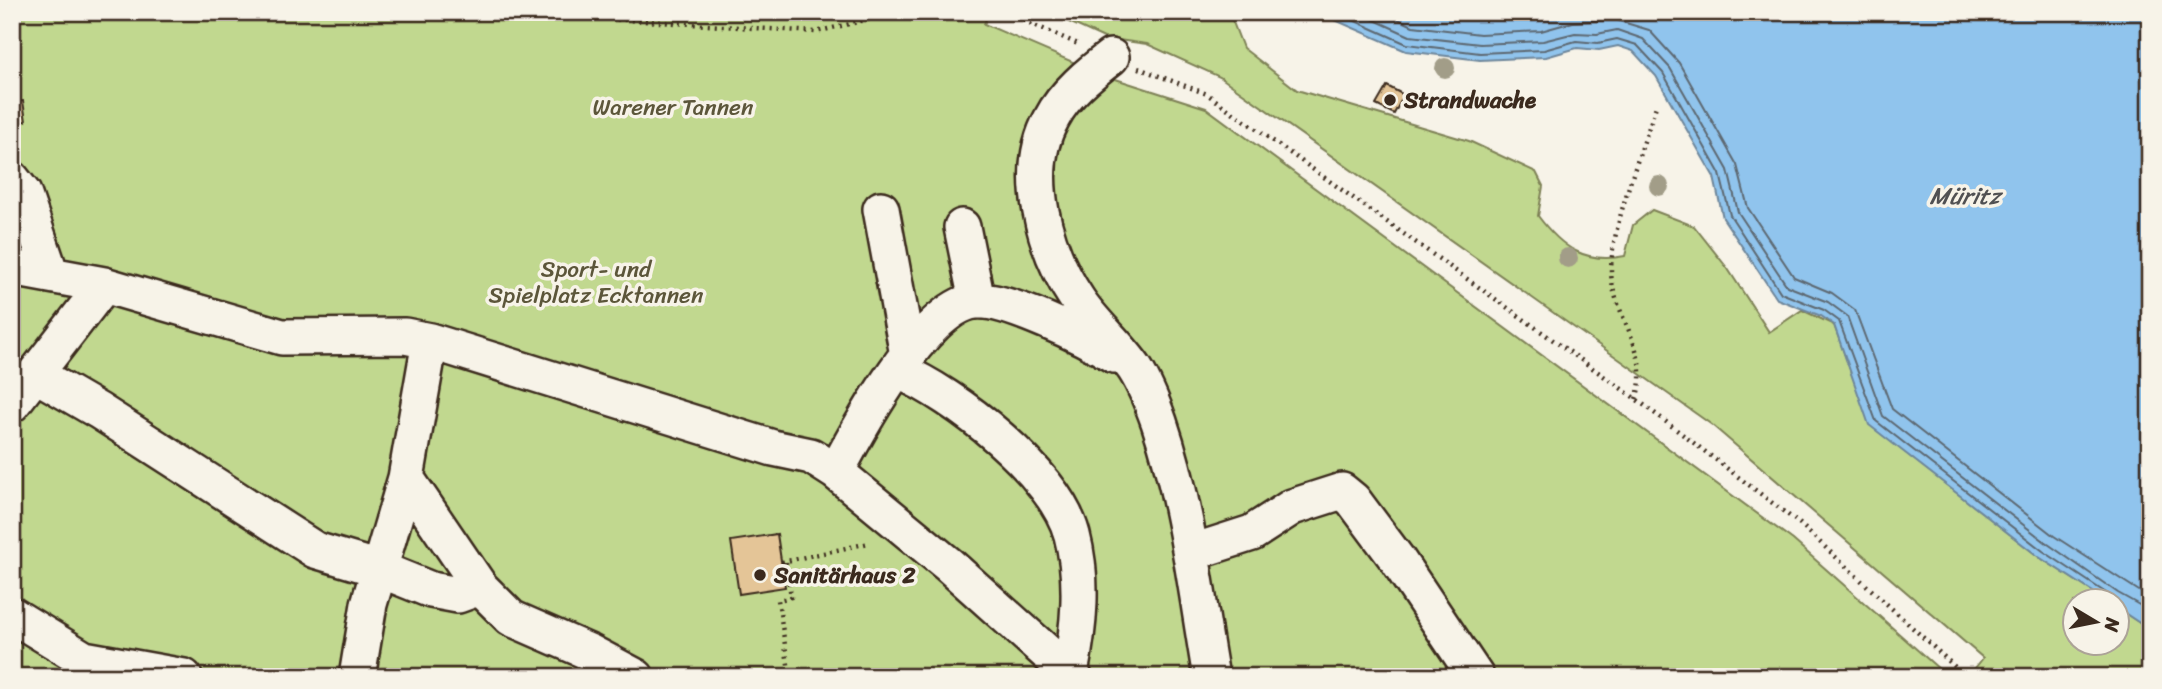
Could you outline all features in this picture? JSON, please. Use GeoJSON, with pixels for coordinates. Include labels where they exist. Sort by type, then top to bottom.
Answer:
{"type":"FeatureCollection","features":[{"type":"Feature","properties":{"kind":"street"},"geometry":{"type":"LineString","coordinates":[[1111,57],[1091,72],[1053,115],[1040,157],[1039,193],[1047,240],[1061,274],[1078,302],[1135,369],[1158,421],[1193,552],[1211,677]]}},
{"type":"Feature","properties":{"kind":"street"},"geometry":{"type":"LineString","coordinates":[[12,179],[23,193],[51,275]]}},
{"type":"Feature","properties":{"kind":"street"},"geometry":{"type":"LineString","coordinates":[[881,209],[903,363],[925,382],[977,418],[1012,449],[1058,505],[1072,534],[1078,575],[1079,610],[1072,675]]}},
{"type":"Feature","properties":{"kind":"street"},"geometry":{"type":"LineString","coordinates":[[962,227],[977,301]]}},
{"type":"Feature","properties":{"kind":"street"},"geometry":{"type":"LineString","coordinates":[[12,268],[104,285],[282,337],[405,336],[430,341],[773,448],[811,456],[911,533],[1072,675]]}},
{"type":"Feature","properties":{"kind":"street"},"geometry":{"type":"LineString","coordinates":[[12,404],[104,285]]}},
{"type":"Feature","properties":{"kind":"street"},"geometry":{"type":"LineString","coordinates":[[835,472],[875,402],[942,315],[977,301],[1015,309],[1086,338],[1135,369]]}},
{"type":"Feature","properties":{"kind":"street"},"geometry":{"type":"LineString","coordinates":[[357,677],[361,642],[406,478],[430,341]]}},
{"type":"Feature","properties":{"kind":"street"},"geometry":{"type":"LineString","coordinates":[[37,375],[99,411],[315,550],[379,569],[431,590],[458,596],[480,587]]}},
{"type":"Feature","properties":{"kind":"street"},"geometry":{"type":"LineString","coordinates":[[406,478],[480,587],[511,618],[589,652],[636,677]]}},
{"type":"Feature","properties":{"kind":"street"},"geometry":{"type":"LineString","coordinates":[[1193,552],[1252,533],[1292,506],[1342,491],[1353,500],[1397,558],[1476,677]]}},
{"type":"Feature","properties":{"kind":"street"},"geometry":{"type":"LineString","coordinates":[[12,615],[84,659],[185,676]]}},
{"type":"Feature","properties":{"kind":"path"},"geometry":{"type":"LineString","coordinates":[[590,12],[613,19],[816,32],[900,12]]}},
{"type":"Feature","properties":{"kind":"path"},"geometry":{"type":"LineString","coordinates":[[1004,12],[1207,94],[1636,399],[1800,524],[1966,677]]}},
{"type":"Feature","properties":{"kind":"path"},"geometry":{"type":"LineString","coordinates":[[1636,399],[1641,384],[1641,366],[1613,287],[1612,250],[1656,106]]}},
{"type":"Feature","properties":{"kind":"path"},"geometry":{"type":"LineString","coordinates":[[790,677],[778,600],[791,597],[784,562],[911,533]]}},
{"type":"Feature","properties":{"kind":"green space"},"geometry":{"type":"Polygon","coordinates":[[[12,12],[989,12],[984,24],[1103,75],[1206,108],[1793,540],[1948,677],[12,677],[12,12]]]}},
{"type":"Feature","properties":{"kind":"green space"},"geometry":{"type":"Polygon","coordinates":[[[1047,12],[1229,12],[1243,48],[1297,90],[1469,141],[1536,172],[1543,186],[1538,216],[1556,237],[1576,251],[1598,258],[1625,256],[1633,225],[1652,210],[1694,226],[1728,269],[1769,332],[1802,310],[1834,325],[1870,425],[2039,557],[2087,588],[2060,588],[2060,658],[2130,658],[2130,617],[2150,630],[2150,677],[1968,677],[1983,658],[1712,425],[1220,77],[1147,44],[1104,38],[1047,12]]]}},
{"type":"Feature","properties":{"kind":"water","name":"Müritz"},"geometry":{"type":"Polygon","coordinates":[[[1325,12],[2150,12],[2150,630],[2130,617],[2130,588],[2087,588],[2039,557],[1869,425],[1834,325],[1821,316],[1777,299],[1723,218],[1714,177],[1656,76],[1633,51],[1618,46],[1599,50],[1577,48],[1546,57],[1480,60],[1406,51],[1328,17],[1325,12]]]}},
{"type":"Feature","properties":{"kind":"building","name":"Strandwache"},"geometry":{"type":"Polygon","coordinates":[[[1387,86],[1404,95],[1394,114],[1376,105],[1387,86]]]}},
{"type":"Feature","properties":{"kind":"building"},"geometry":{"type":"Polygon","coordinates":[[[23,101],[26,121],[12,123],[12,102],[23,101]]]}},
{"type":"Feature","properties":{"kind":"building","name":"Sanitärhaus 2"},"geometry":{"type":"Polygon","coordinates":[[[777,534],[785,587],[739,594],[731,541],[777,534]]]}},
{"type":"Feature","properties":{"kind":"place","name":"Strandwache"},"geometry":{"type":"Point","coordinates":[1390,100]}},
{"type":"Feature","properties":{"kind":"place","name":"Sanitärhaus 2"},"geometry":{"type":"Point","coordinates":[760,575]}},
{"type":"Feature","properties":{"kind":"park label","name":"Warener Tannen"},"geometry":{"type":"Point","coordinates":[673,107]}},
{"type":"Feature","properties":{"kind":"park label","name":"Sport- und Spielplatz Ecktannen"},"geometry":{"type":"Point","coordinates":[596,282]}}]}
